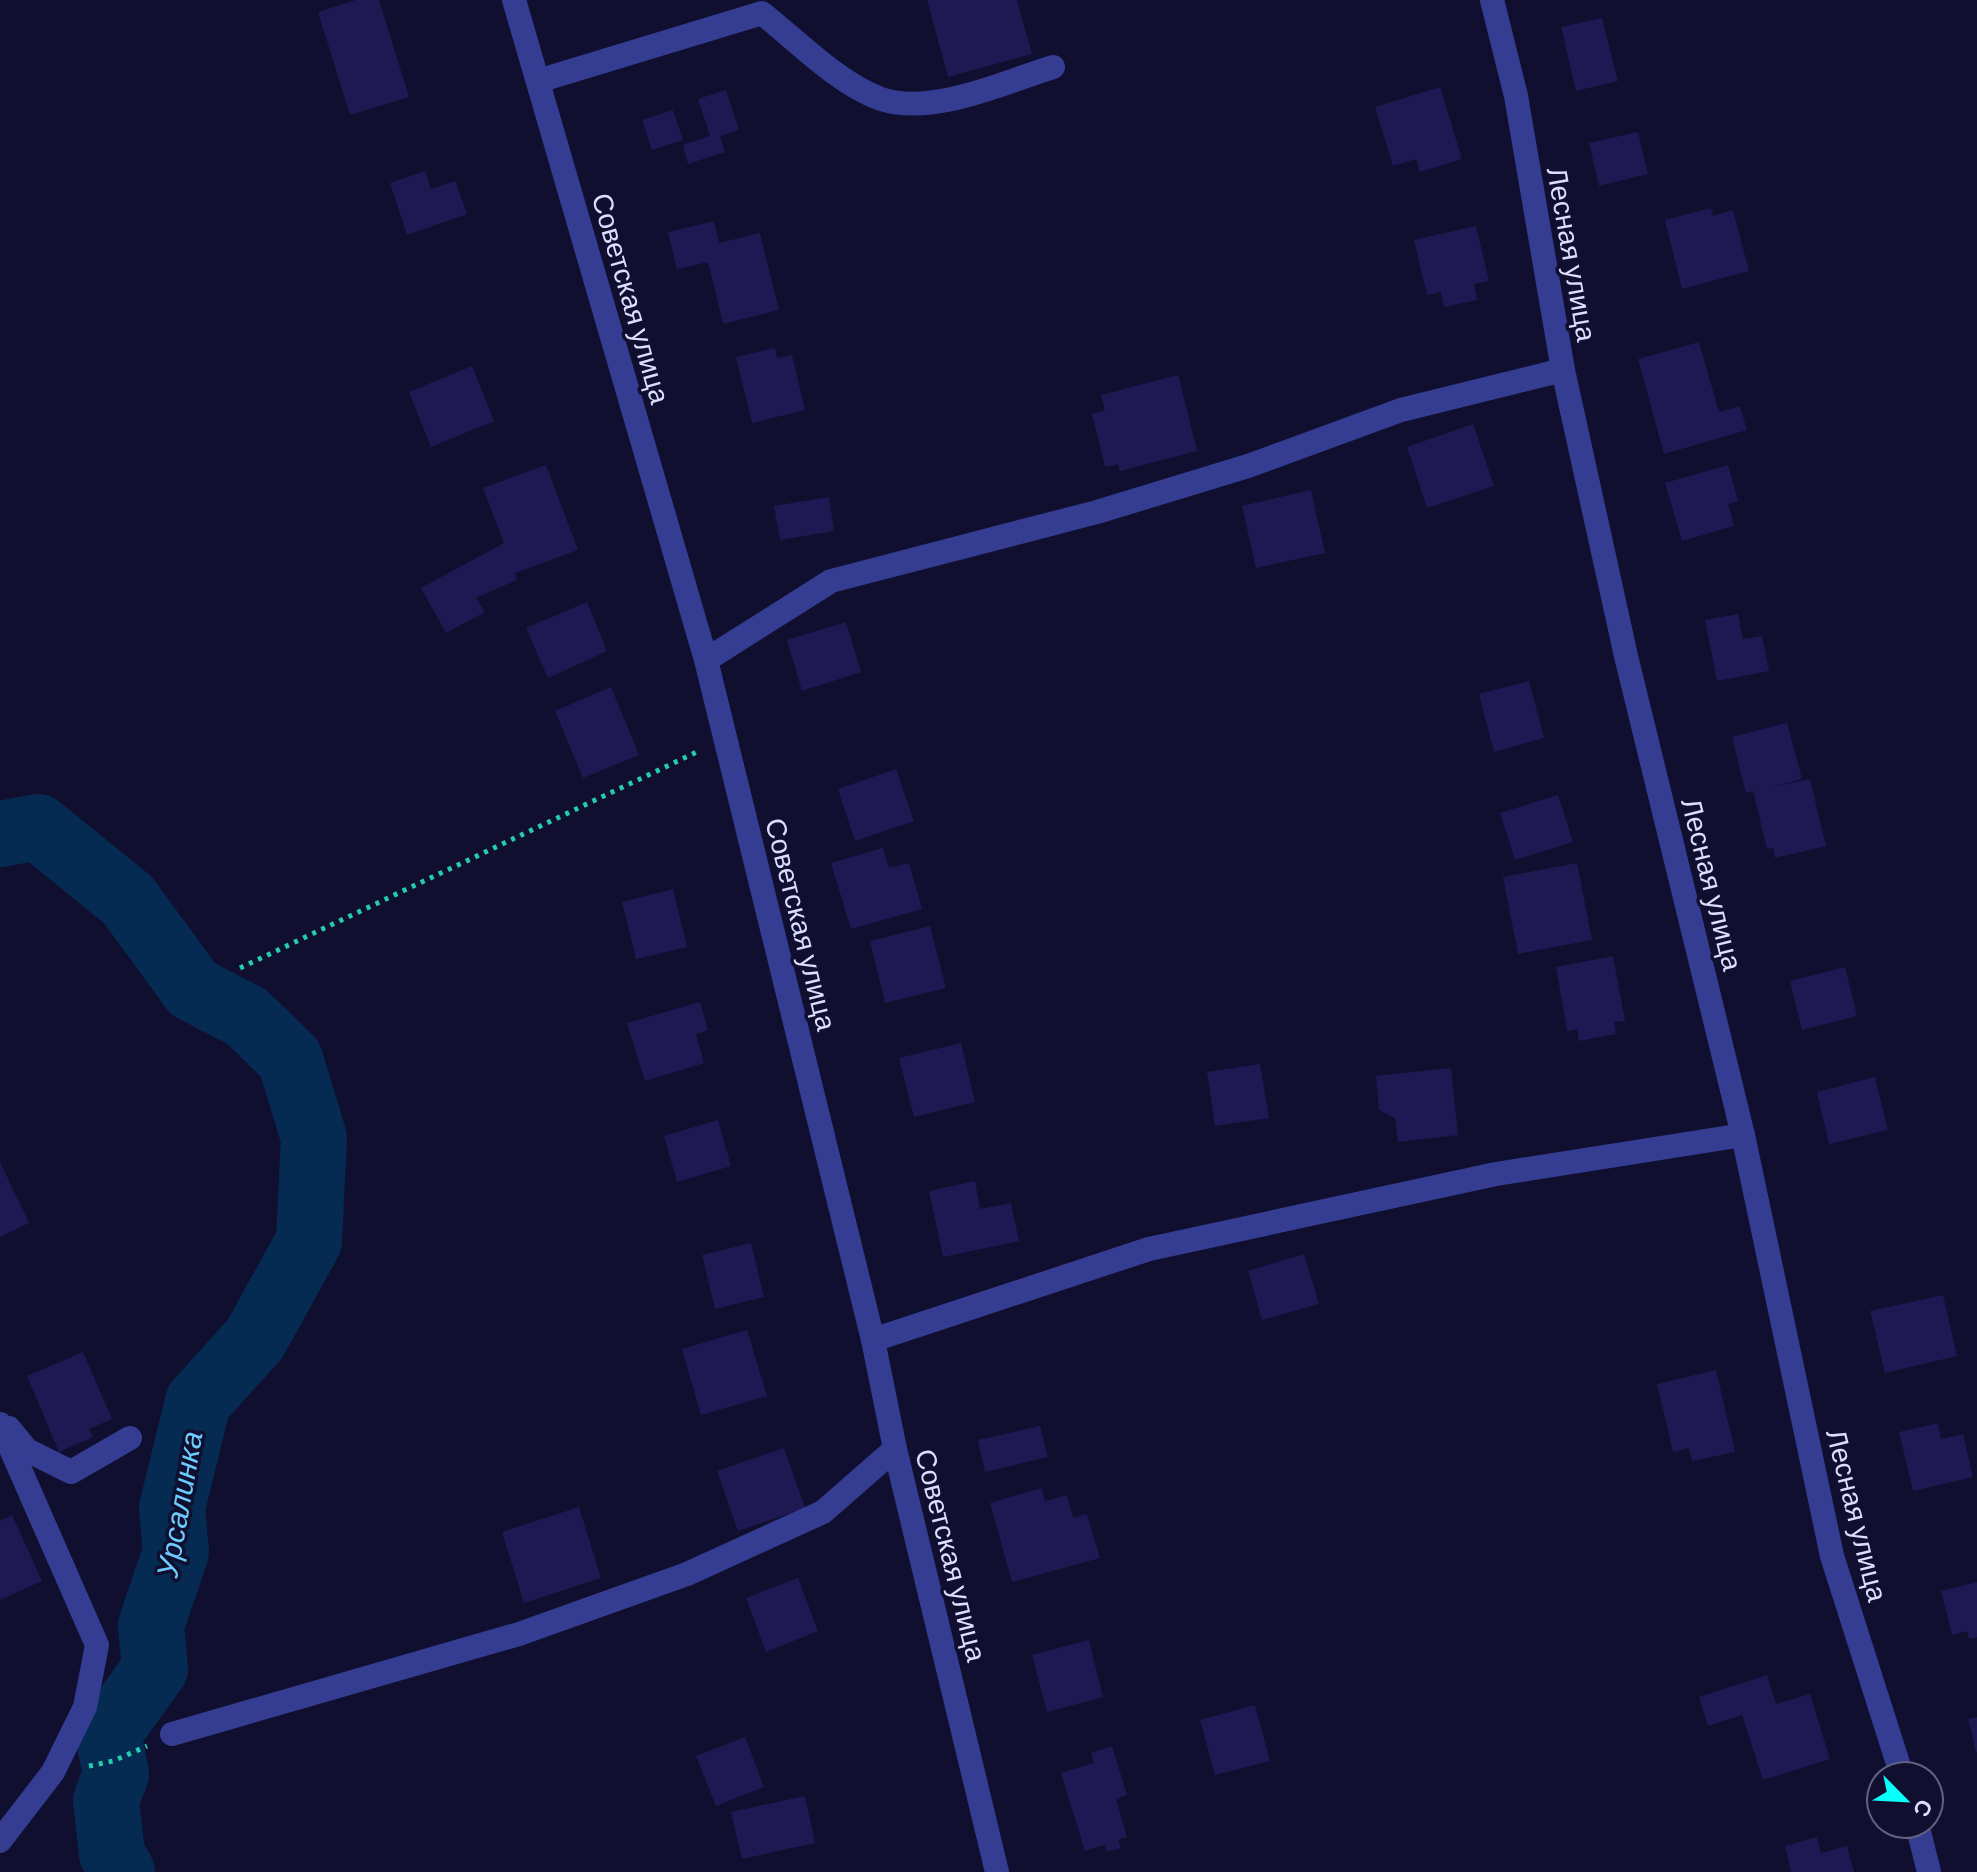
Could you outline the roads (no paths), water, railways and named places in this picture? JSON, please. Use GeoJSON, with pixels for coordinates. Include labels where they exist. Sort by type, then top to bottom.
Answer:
{"type":"FeatureCollection","features":[{"type":"Feature","properties":{"kind":"street","name":"Советская улица"},"geometry":{"type":"LineString","coordinates":[[514,0],[706,660],[873,1340],[895,1449],[997,1872]]}},
{"type":"Feature","properties":{"kind":"street","name":"Лесная улица"},"geometry":{"type":"LineString","coordinates":[[1492,0],[1516,96],[1563,370],[1626,656],[1743,1135],[1832,1556],[1897,1760]]}},
{"type":"Feature","properties":{"kind":"street"},"geometry":{"type":"LineString","coordinates":[[538,81],[762,13],[839,76],[882,99],[916,103],[946,100],[1053,67]]}},
{"type":"Feature","properties":{"kind":"street"},"geometry":{"type":"LineString","coordinates":[[706,660],[831,581],[1097,512],[1248,466],[1401,410],[1563,370]]}},
{"type":"Feature","properties":{"kind":"street"},"geometry":{"type":"LineString","coordinates":[[873,1340],[1149,1249],[1496,1174],[1743,1135]]}},
{"type":"Feature","properties":{"kind":"street"},"geometry":{"type":"LineString","coordinates":[[0,1416],[27,1450],[71,1472],[130,1438]]}},
{"type":"Feature","properties":{"kind":"street"},"geometry":{"type":"LineString","coordinates":[[0,1424],[97,1645],[85,1707],[53,1772],[0,1841]]}},
{"type":"Feature","properties":{"kind":"street"},"geometry":{"type":"LineString","coordinates":[[172,1734],[519,1634],[687,1574],[823,1512],[895,1449]]}},
{"type":"Feature","properties":{"kind":"street"},"geometry":{"type":"LineString","coordinates":[[1921,1840],[1929,1872]]}},
{"type":"Feature","properties":{"kind":"waterway","name":"Урсалинка"},"geometry":{"type":"LineString","coordinates":[[0,834],[38,827],[128,900],[193,989],[247,1017],[290,1059],[314,1138],[309,1241],[255,1339],[198,1402],[172,1508],[176,1552],[151,1625],[155,1669],[108,1734],[116,1774],[106,1800],[112,1854],[122,1872]]}}]}
